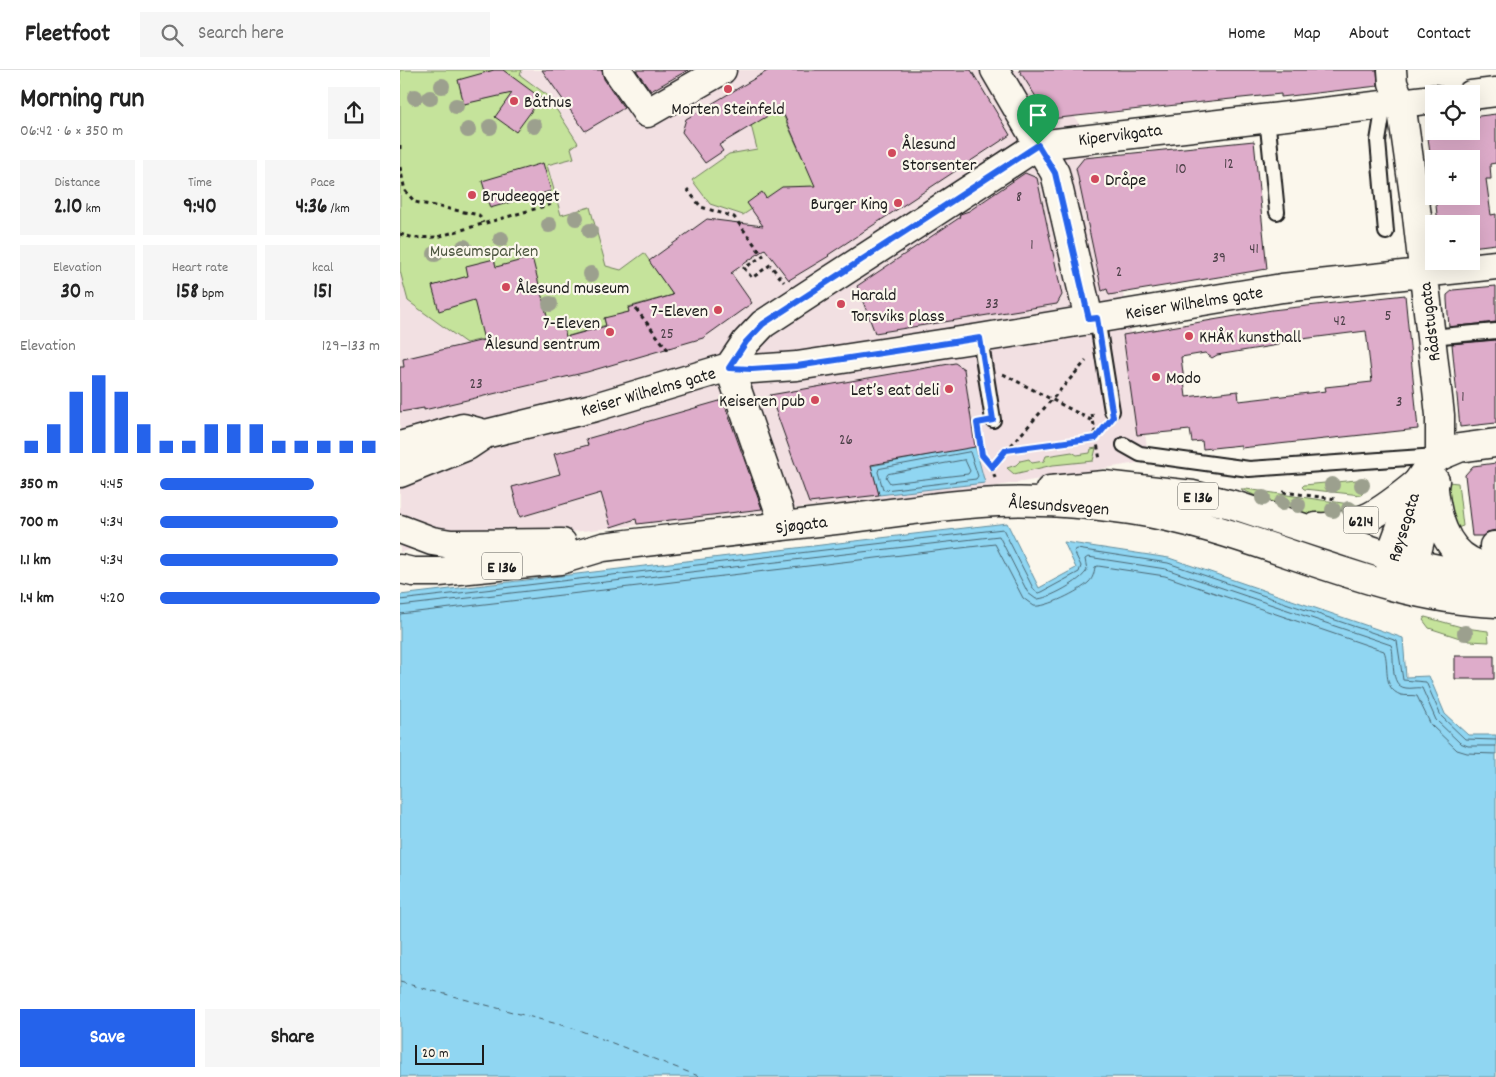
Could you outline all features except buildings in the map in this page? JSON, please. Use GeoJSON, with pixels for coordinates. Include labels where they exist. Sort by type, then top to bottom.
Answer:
{"type":"FeatureCollection","features":[{"type":"Feature","properties":{"kind":"main road"},"geometry":{"type":"LineString","coordinates":[[617,70],[647,113],[722,70]]}},
{"type":"Feature","properties":{"kind":"main road"},"geometry":{"type":"LineString","coordinates":[[995,70],[1055,173],[1096,327]]}},
{"type":"Feature","properties":{"kind":"main road","name":"Rådstugata"},"geometry":{"type":"LineString","coordinates":[[1392,70],[1393,104],[1423,273],[1431,337],[1440,415],[1440,456]]}},
{"type":"Feature","properties":{"kind":"main road"},"geometry":{"type":"LineString","coordinates":[[1480,94],[1496,92]]}},
{"type":"Feature","properties":{"kind":"main road","name":"Kipervikgata"},"geometry":{"type":"LineString","coordinates":[[729,368],[746,342],[763,324],[1038,145],[1425,100]]}},
{"type":"Feature","properties":{"kind":"main road","name":"Keiser Wilhelms gate"},"geometry":{"type":"LineString","coordinates":[[400,473],[468,446],[485,434],[592,408],[729,368],[752,369],[797,366],[982,351],[1282,288],[1496,265]]}},
{"type":"Feature","properties":{"kind":"main road"},"geometry":{"type":"LineString","coordinates":[[729,368],[778,510],[781,526]]}},
{"type":"Feature","properties":{"kind":"main road","name":"Keiser Wilhelms gate"},"geometry":{"type":"LineString","coordinates":[[400,446],[463,428],[485,434]]}},
{"type":"Feature","properties":{"kind":"main road","name":"Røysegata"},"geometry":{"type":"LineString","coordinates":[[1391,584],[1402,560],[1430,464],[1440,456],[1459,448],[1496,443]]}},
{"type":"Feature","properties":{"kind":"main road","name":"Ålesundsvegen"},"geometry":{"type":"LineString","coordinates":[[1000,501],[1027,492],[1104,485],[1193,495],[1296,524],[1402,560],[1496,581]]}},
{"type":"Feature","properties":{"kind":"main road"},"geometry":{"type":"LineString","coordinates":[[1425,486],[1436,508],[1447,538],[1455,548],[1469,560],[1495,554]]}},
{"type":"Feature","properties":{"kind":"main road","name":"6214"},"geometry":{"type":"LineString","coordinates":[[1296,524],[1336,528],[1349,525],[1383,510],[1425,486]]}},
{"type":"Feature","properties":{"kind":"main road","name":"Sjøgata"},"geometry":{"type":"LineString","coordinates":[[400,569],[413,572],[439,572],[560,560],[603,547],[1000,501]]}},
{"type":"Feature","properties":{"kind":"main road","name":"Ålesundsvegen"},"geometry":{"type":"LineString","coordinates":[[1000,501],[1100,507],[1175,518],[1391,584],[1456,599],[1496,603]]}},
{"type":"Feature","properties":{"kind":"main road","name":"Sjøgata"},"geometry":{"type":"LineString","coordinates":[[400,529],[432,541],[451,544],[570,543],[603,547]]}},
{"type":"Feature","properties":{"kind":"lane"},"geometry":{"type":"LineString","coordinates":[[1386,232],[1378,141],[1393,104],[1402,70]]}},
{"type":"Feature","properties":{"kind":"lane"},"geometry":{"type":"LineString","coordinates":[[1267,117],[1277,212]]}},
{"type":"Feature","properties":{"kind":"lane"},"geometry":{"type":"LineString","coordinates":[[1096,327],[1112,412]]}},
{"type":"Feature","properties":{"kind":"lane"},"geometry":{"type":"LineString","coordinates":[[1431,337],[1496,331]]}},
{"type":"Feature","properties":{"kind":"lane"},"geometry":{"type":"LineString","coordinates":[[982,351],[993,420]]}},
{"type":"Feature","properties":{"kind":"lane"},"geometry":{"type":"LineString","coordinates":[[1124,445],[1140,454],[1249,469],[1440,456]]}},
{"type":"Feature","properties":{"kind":"path"},"geometry":{"type":"LineString","coordinates":[[400,145],[400,150]]}},
{"type":"Feature","properties":{"kind":"path"},"geometry":{"type":"LineString","coordinates":[[400,167],[406,192],[415,202],[479,215],[483,223]]}},
{"type":"Feature","properties":{"kind":"path"},"geometry":{"type":"LineString","coordinates":[[686,189],[701,207],[734,217],[763,256],[744,268],[752,278],[770,265],[786,285]]}},
{"type":"Feature","properties":{"kind":"path"},"geometry":{"type":"LineString","coordinates":[[400,234],[414,238],[438,237],[552,204]]}},
{"type":"Feature","properties":{"kind":"path"},"geometry":{"type":"LineString","coordinates":[[636,309],[668,350]]}},
{"type":"Feature","properties":{"kind":"path"},"geometry":{"type":"LineString","coordinates":[[992,467],[1051,399],[1096,327]]}},
{"type":"Feature","properties":{"kind":"path"},"geometry":{"type":"LineString","coordinates":[[982,351],[1051,399],[1105,427]]}},
{"type":"Feature","properties":{"kind":"path"},"geometry":{"type":"LineString","coordinates":[[1006,450],[1096,438],[1113,417],[1112,412]]}},
{"type":"Feature","properties":{"kind":"path"},"geometry":{"type":"LineString","coordinates":[[993,420],[977,423],[982,455],[992,467],[1000,501]]}},
{"type":"Feature","properties":{"kind":"path"},"geometry":{"type":"LineString","coordinates":[[1280,492],[1339,500]]}},
{"type":"Feature","properties":{"kind":"shaded area"},"geometry":{"type":"Polygon","coordinates":[[[400,70],[1046,70],[1093,147],[1128,317],[1149,461],[985,488],[422,548],[400,552],[400,70]]]}},
{"type":"Feature","properties":{"kind":"green space","name":"Museumsparken"},"geometry":{"type":"Polygon","coordinates":[[[400,70],[522,70],[520,75],[547,95],[578,143],[571,148],[574,158],[547,165],[561,215],[590,207],[606,266],[621,270],[644,253],[673,295],[628,307],[629,312],[604,319],[606,325],[565,337],[561,321],[466,343],[408,301],[400,271],[400,70]]]}},
{"type":"Feature","properties":{"kind":"green space"},"geometry":{"type":"Polygon","coordinates":[[[780,108],[802,157],[805,157],[824,183],[816,190],[776,193],[743,215],[710,204],[692,180],[729,154],[757,149],[751,125],[780,108]]]}},
{"type":"Feature","properties":{"kind":"green space"},"geometry":{"type":"Polygon","coordinates":[[[1096,448],[1093,461],[1053,465],[1014,474],[1007,468],[1016,465],[1020,461],[1029,459],[1032,463],[1044,461],[1046,456],[1072,452],[1077,455],[1090,453],[1091,449],[1096,448]]]}},
{"type":"Feature","properties":{"kind":"green space"},"geometry":{"type":"Polygon","coordinates":[[[1367,479],[1369,486],[1361,495],[1304,489],[1302,487],[1304,485],[1367,479]]]}},
{"type":"Feature","properties":{"kind":"green space"},"geometry":{"type":"Polygon","coordinates":[[[1448,482],[1458,483],[1463,526],[1457,528],[1452,517],[1448,482]]]}},
{"type":"Feature","properties":{"kind":"green space"},"geometry":{"type":"Polygon","coordinates":[[[1241,489],[1363,506],[1340,513],[1314,516],[1271,503],[1241,489]]]}},
{"type":"Feature","properties":{"kind":"green space"},"geometry":{"type":"Polygon","coordinates":[[[1425,617],[1465,628],[1488,631],[1489,642],[1469,641],[1429,628],[1423,620],[1425,617]]]}},
{"type":"Feature","properties":{"kind":"water"},"geometry":{"type":"Polygon","coordinates":[[[975,446],[985,483],[879,495],[871,466],[975,446]]]}},
{"type":"Feature","properties":{"kind":"water"},"geometry":{"type":"Polygon","coordinates":[[[1007,523],[1039,588],[1076,568],[1064,542],[1169,558],[1403,638],[1406,677],[1429,676],[1445,714],[1468,735],[1496,735],[1496,1077],[400,1077],[400,595],[1007,523]]]}},
{"type":"Feature","properties":{"kind":"ferry route"},"geometry":{"type":"LineString","coordinates":[[400,982],[576,1029],[701,1077]]}},
{"type":"Feature","properties":{"kind":"place","name":"Morten Steinfeld"},"geometry":{"type":"Point","coordinates":[728,89]}},
{"type":"Feature","properties":{"kind":"place","name":"Båthus"},"geometry":{"type":"Point","coordinates":[514,101]}},
{"type":"Feature","properties":{"kind":"place","name":"Ålesund Storsenter"},"geometry":{"type":"Point","coordinates":[892,153]}},
{"type":"Feature","properties":{"kind":"place","name":"Dråpe"},"geometry":{"type":"Point","coordinates":[1095,179]}},
{"type":"Feature","properties":{"kind":"place","name":"Brudeegget"},"geometry":{"type":"Point","coordinates":[472,195]}},
{"type":"Feature","properties":{"kind":"place","name":"Burger King"},"geometry":{"type":"Point","coordinates":[898,203]}},
{"type":"Feature","properties":{"kind":"place","name":"Ålesund museum"},"geometry":{"type":"Point","coordinates":[506,287]}},
{"type":"Feature","properties":{"kind":"place","name":"Harald Torsviks plass"},"geometry":{"type":"Point","coordinates":[841,304]}},
{"type":"Feature","properties":{"kind":"place","name":"7-Eleven"},"geometry":{"type":"Point","coordinates":[718,310]}},
{"type":"Feature","properties":{"kind":"place","name":"7-Eleven Ålesund sentrum"},"geometry":{"type":"Point","coordinates":[610,332]}},
{"type":"Feature","properties":{"kind":"place","name":"KHÅK kunsthall"},"geometry":{"type":"Point","coordinates":[1189,336]}},
{"type":"Feature","properties":{"kind":"place","name":"Modo"},"geometry":{"type":"Point","coordinates":[1156,377]}},
{"type":"Feature","properties":{"kind":"place","name":"Let’s eat deli"},"geometry":{"type":"Point","coordinates":[949,389]}},
{"type":"Feature","properties":{"kind":"place","name":"Keiseren pub"},"geometry":{"type":"Point","coordinates":[815,400]}},
{"type":"Feature","properties":{"kind":"route"},"geometry":{"type":"LineString","coordinates":[[1038,145],[1055,173],[1089,319],[1097,318],[1113,417],[1096,438],[1006,450],[992,467],[982,455],[977,423],[993,420],[980,338],[797,366],[752,369],[729,368],[746,342],[763,324],[785,312],[1038,145]]}}]}
